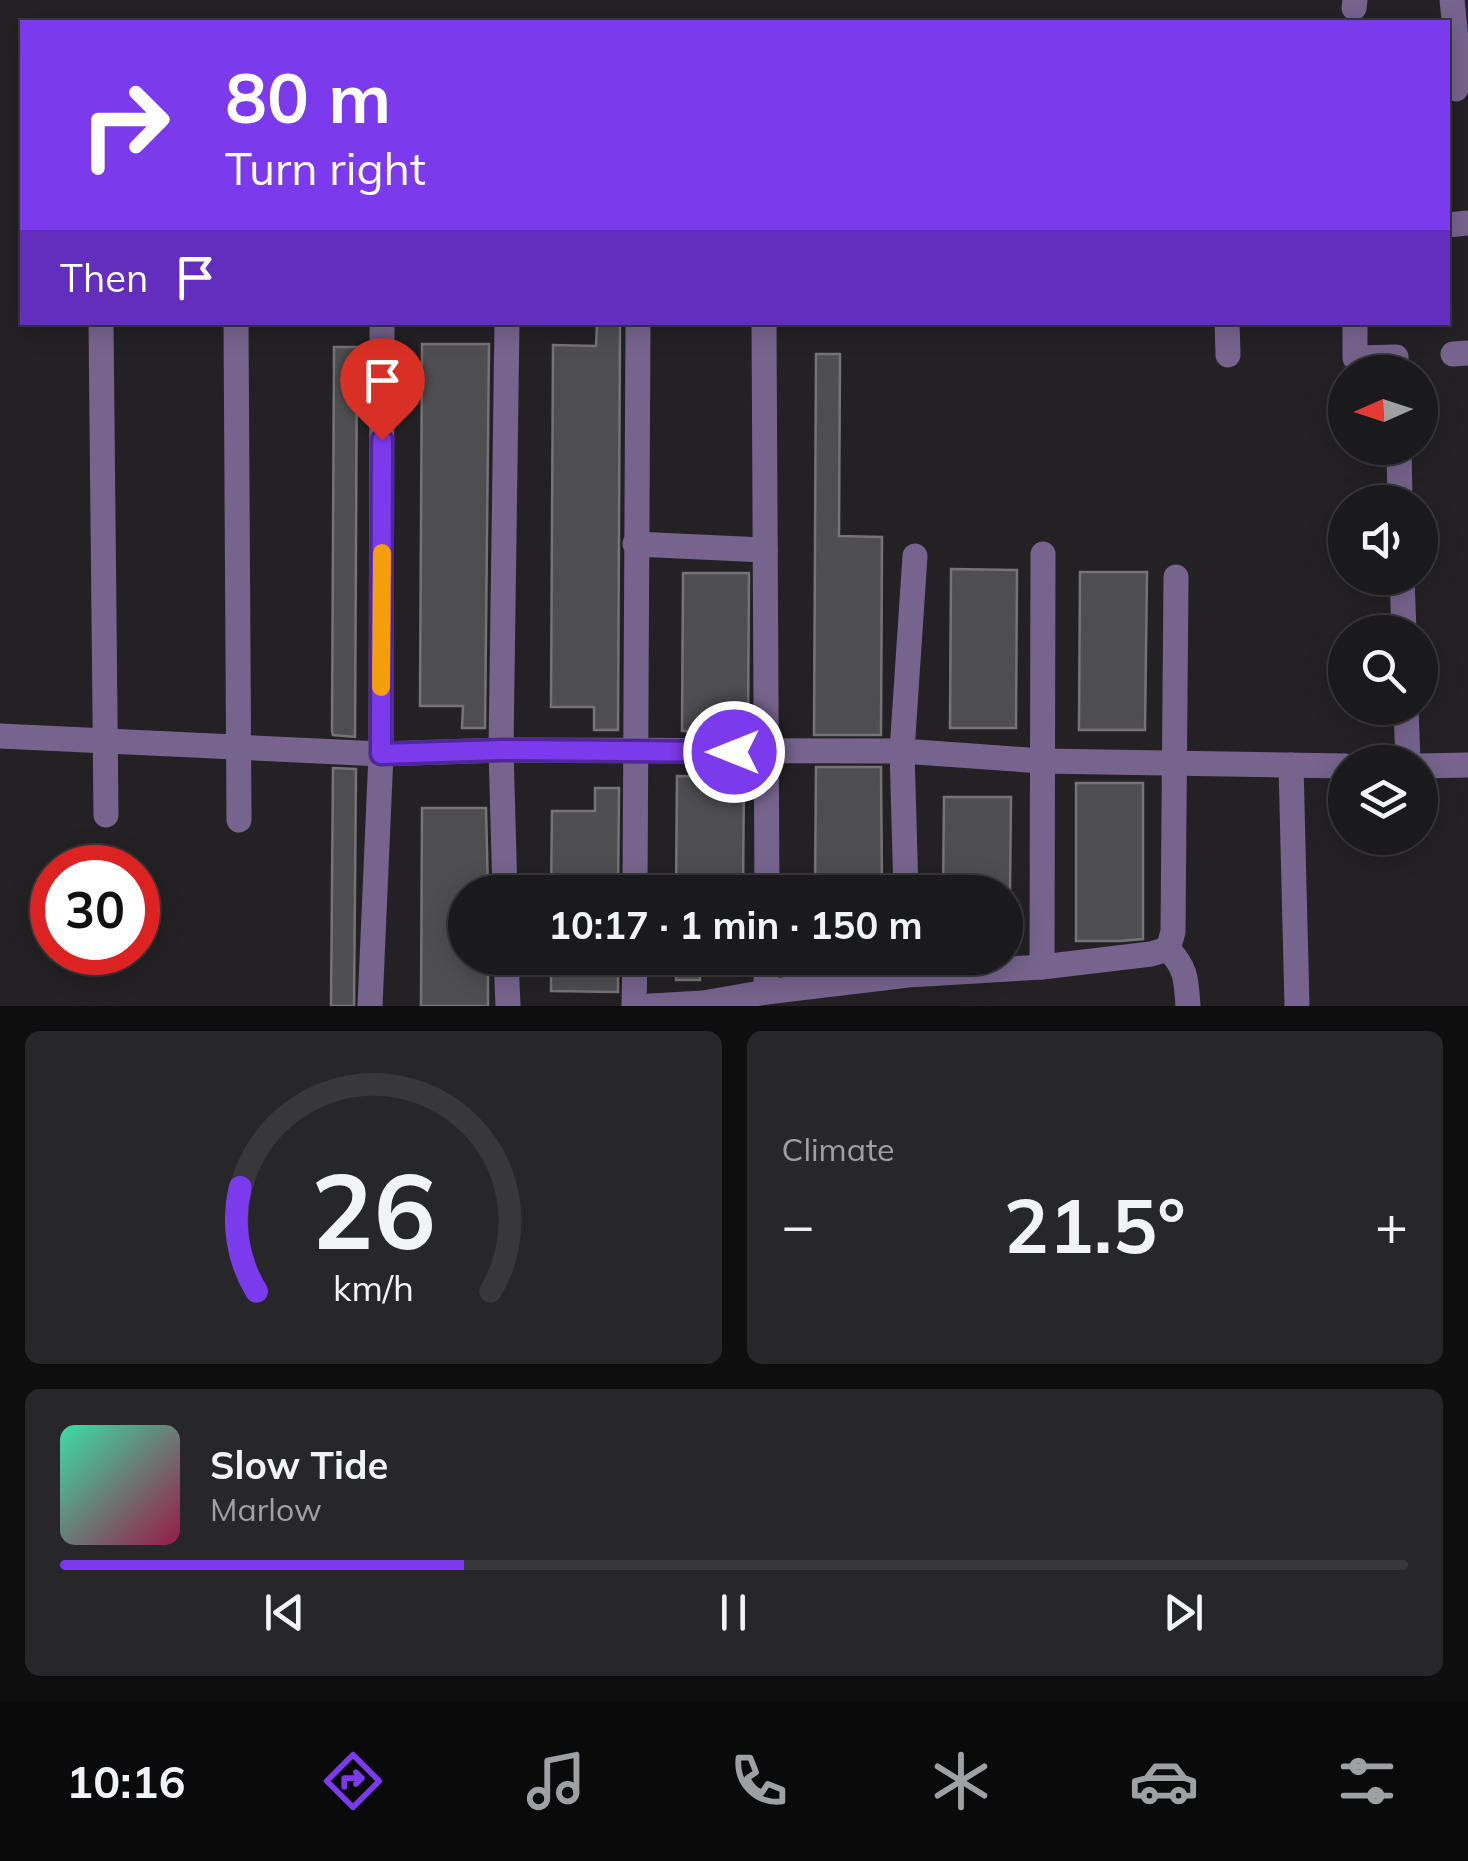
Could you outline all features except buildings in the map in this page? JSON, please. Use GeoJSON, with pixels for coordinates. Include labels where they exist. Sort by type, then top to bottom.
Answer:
{"type":"FeatureCollection","features":[{"type":"Feature","properties":{"kind":"street"},"geometry":{"type":"LineString","coordinates":[[1452,0],[1457,90]]}},
{"type":"Feature","properties":{"kind":"street"},"geometry":{"type":"LineString","coordinates":[[101,325],[106,815]]}},
{"type":"Feature","properties":{"kind":"street"},"geometry":{"type":"LineString","coordinates":[[236,325],[238,820]]}},
{"type":"Feature","properties":{"kind":"street"},"geometry":{"type":"LineString","coordinates":[[370,1006],[381,754],[382,325]]}},
{"type":"Feature","properties":{"kind":"street"},"geometry":{"type":"LineString","coordinates":[[505,875],[502,750],[507,325]]}},
{"type":"Feature","properties":{"kind":"street"},"geometry":{"type":"LineString","coordinates":[[635,875],[638,325]]}},
{"type":"Feature","properties":{"kind":"street"},"geometry":{"type":"LineString","coordinates":[[764,325],[767,875]]}},
{"type":"Feature","properties":{"kind":"street"},"geometry":{"type":"LineString","coordinates":[[1228,325],[1228,355]]}},
{"type":"Feature","properties":{"kind":"street"},"geometry":{"type":"LineString","coordinates":[[1354,325],[1355,355]]}},
{"type":"Feature","properties":{"kind":"street"},"geometry":{"type":"LineString","coordinates":[[635,544],[765,550]]}},
{"type":"Feature","properties":{"kind":"street"},"geometry":{"type":"LineString","coordinates":[[1042,967],[1043,554]]}},
{"type":"Feature","properties":{"kind":"street"},"geometry":{"type":"LineString","coordinates":[[906,875],[902,751],[915,556]]}},
{"type":"Feature","properties":{"kind":"street"},"geometry":{"type":"LineString","coordinates":[[1168,949],[1172,932],[1176,764],[1176,576]]}},
{"type":"Feature","properties":{"kind":"street"},"geometry":{"type":"LineString","coordinates":[[0,736],[381,754],[502,750],[902,751],[1042,761],[1328,766]]}},
{"type":"Feature","properties":{"kind":"street"},"geometry":{"type":"LineString","coordinates":[[1438,766],[1468,765]]}},
{"type":"Feature","properties":{"kind":"street"},"geometry":{"type":"LineString","coordinates":[[1291,766],[1297,1006]]}},
{"type":"Feature","properties":{"kind":"street"},"geometry":{"type":"LineString","coordinates":[[1023,967],[1168,949]]}},
{"type":"Feature","properties":{"kind":"street"},"geometry":{"type":"LineString","coordinates":[[1168,949],[1186,976],[1188,1006]]}},
{"type":"Feature","properties":{"kind":"street"},"geometry":{"type":"LineString","coordinates":[[507,975],[508,1006]]}},
{"type":"Feature","properties":{"kind":"street"},"geometry":{"type":"LineString","coordinates":[[634,975],[634,1006]]}},
{"type":"Feature","properties":{"kind":"street"},"geometry":{"type":"LineString","coordinates":[[766,975],[766,992]]}},
{"type":"Feature","properties":{"kind":"street"},"geometry":{"type":"LineString","coordinates":[[651,1006],[703,1003],[859,975]]}},
{"type":"Feature","properties":{"kind":"slow traffic"},"geometry":{"type":"LineString","coordinates":[[381,687],[382,553]]}},
{"type":"Feature","properties":{"kind":"route"},"geometry":{"type":"LineString","coordinates":[[382,440],[381,754],[502,750],[734,752]]}}]}
